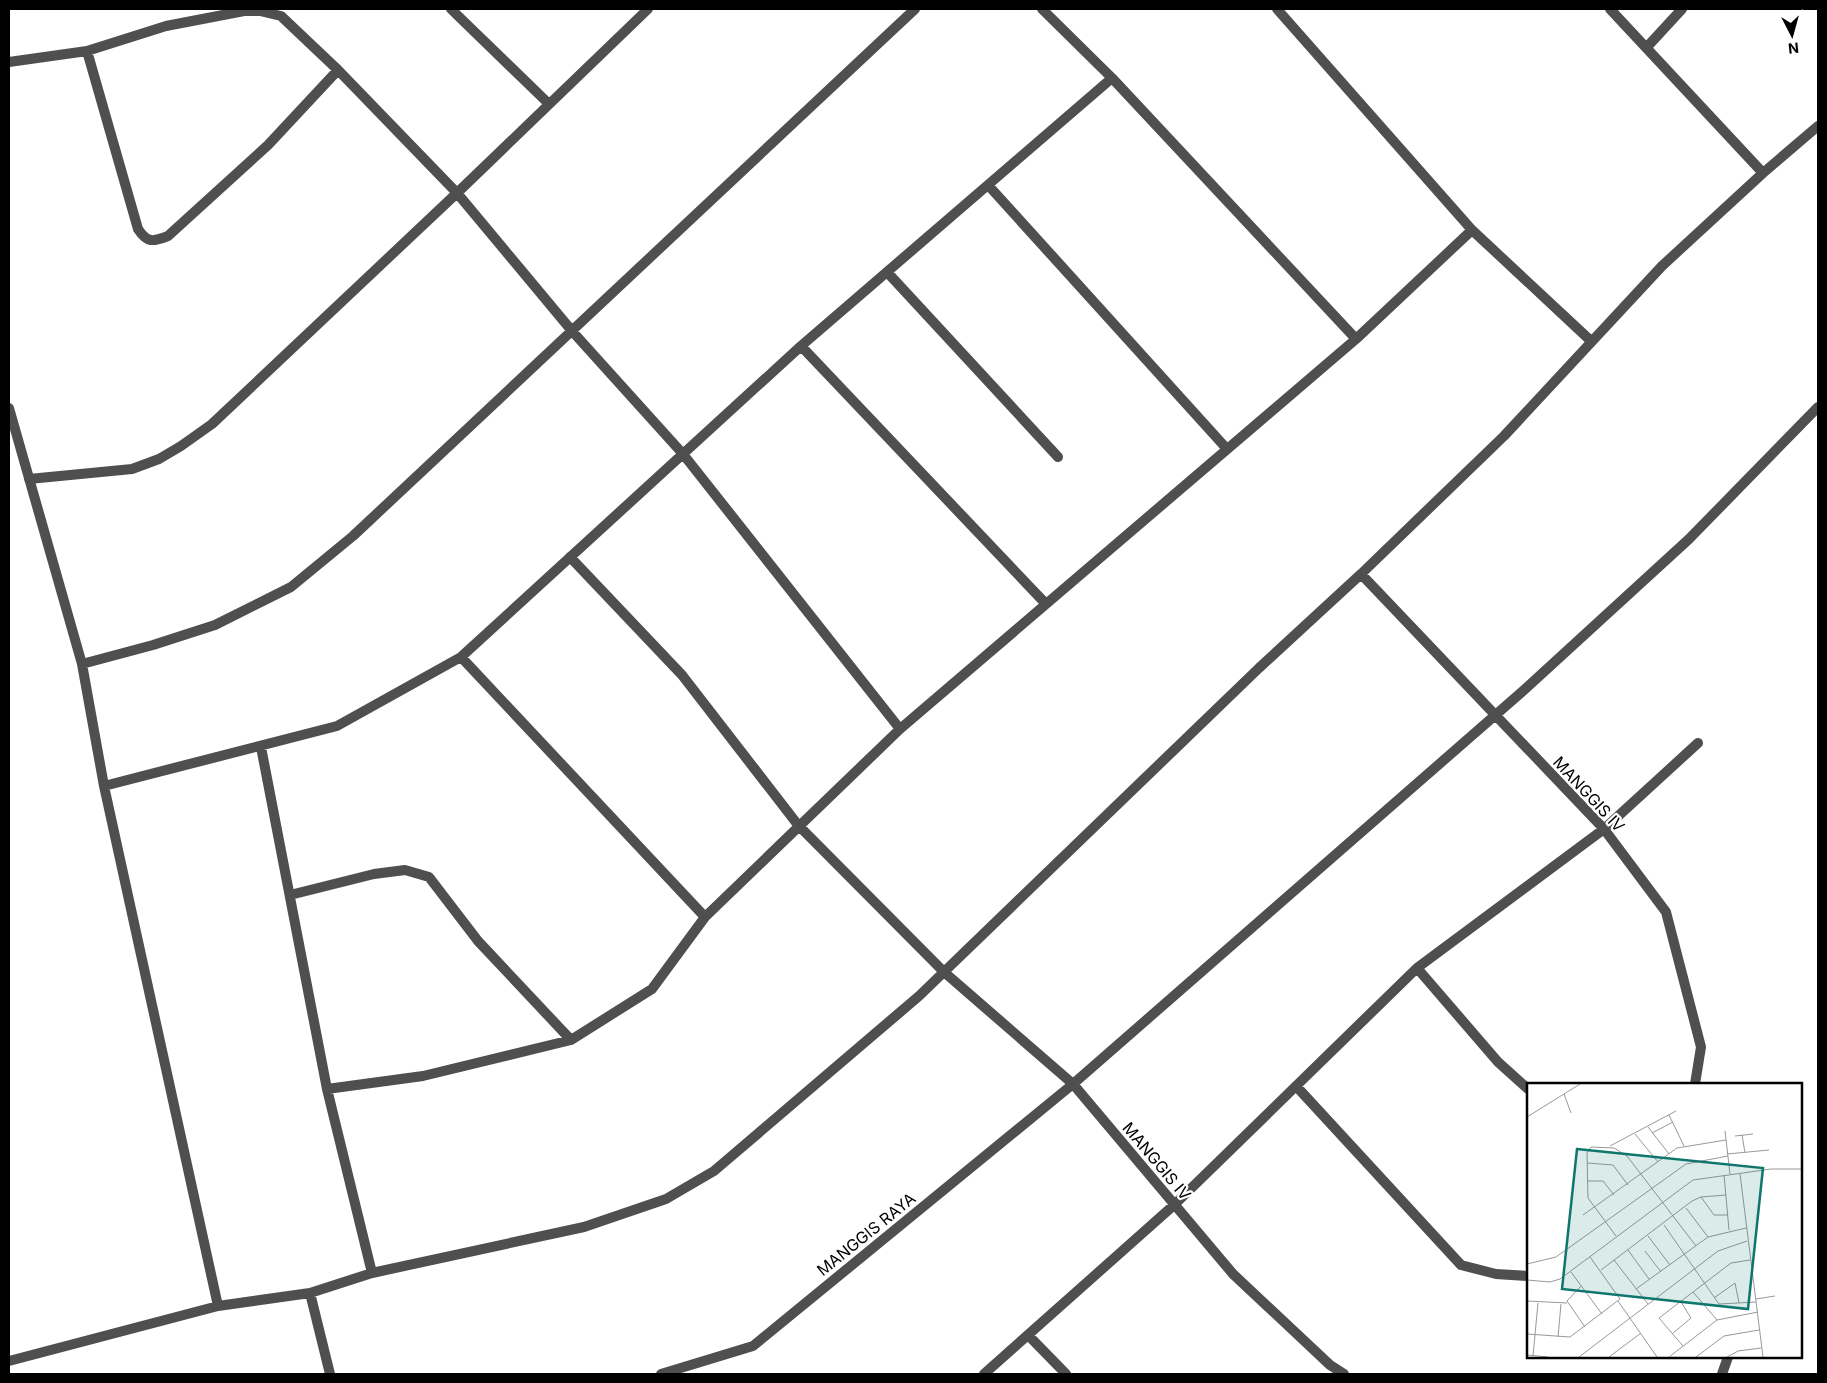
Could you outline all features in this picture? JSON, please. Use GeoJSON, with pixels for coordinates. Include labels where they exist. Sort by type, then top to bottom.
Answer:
{"type":"FeatureCollection","features":[{"type":"Feature","properties":{"kind":"street"},"geometry":{"type":"LineString","coordinates":[[450,9],[548,103]]}},
{"type":"Feature","properties":{"kind":"street"},"geometry":{"type":"LineString","coordinates":[[30,479],[132,469],[159,459],[212,424],[648,9]]}},
{"type":"Feature","properties":{"kind":"street"},"geometry":{"type":"LineString","coordinates":[[82,664],[153,645],[215,625],[291,587],[353,536],[915,9]]}},
{"type":"Feature","properties":{"kind":"street"},"geometry":{"type":"LineString","coordinates":[[1042,9],[1112,78],[1356,339]]}},
{"type":"Feature","properties":{"kind":"street"},"geometry":{"type":"LineString","coordinates":[[1277,9],[1472,230],[1591,341]]}},
{"type":"Feature","properties":{"kind":"street"},"geometry":{"type":"LineString","coordinates":[[1610,9],[1763,173]]}},
{"type":"Feature","properties":{"kind":"street"},"geometry":{"type":"LineString","coordinates":[[1646,47],[1682,9]]}},
{"type":"Feature","properties":{"kind":"street"},"geometry":{"type":"LineString","coordinates":[[9,62],[87,51],[166,26],[244,11],[260,11],[281,16],[338,70],[457,192],[572,331],[683,454],[900,729]]}},
{"type":"Feature","properties":{"kind":"street"},"geometry":{"type":"LineString","coordinates":[[87,51],[138,229],[143,237],[153,241],[168,236],[268,145],[338,70]]}},
{"type":"Feature","properties":{"kind":"street"},"geometry":{"type":"LineString","coordinates":[[104,786],[337,726],[460,657],[801,346],[1112,78]]}},
{"type":"Feature","properties":{"kind":"street"},"geometry":{"type":"LineString","coordinates":[[9,1361],[218,1306],[310,1293],[372,1273],[584,1227],[666,1199],[714,1171],[919,996],[1252,675],[1361,574],[1504,436],[1662,266],[1763,173],[1818,126]]}},
{"type":"Feature","properties":{"kind":"street"},"geometry":{"type":"LineString","coordinates":[[988,185],[1227,449]]}},
{"type":"Feature","properties":{"kind":"street"},"geometry":{"type":"LineString","coordinates":[[327,1089],[422,1076],[571,1040],[652,989],[705,917],[900,729],[1356,339],[1472,230]]}},
{"type":"Feature","properties":{"kind":"street"},"geometry":{"type":"LineString","coordinates":[[887,272],[1058,458]]}},
{"type":"Feature","properties":{"kind":"street"},"geometry":{"type":"LineString","coordinates":[[801,346],[1046,604]]}},
{"type":"Feature","properties":{"kind":"street","name":"MANGGIS RAYA"},"geometry":{"type":"LineString","coordinates":[[661,1374],[753,1346],[1073,1084],[1524,690],[1689,538],[1818,407]]}},
{"type":"Feature","properties":{"kind":"street"},"geometry":{"type":"LineString","coordinates":[[9,408],[82,664],[104,786],[218,1306]]}},
{"type":"Feature","properties":{"kind":"street","name":"MANGGIS IV"},"geometry":{"type":"LineString","coordinates":[[570,557],[682,675],[798,826],[944,972],[1073,1084],[1233,1274],[1330,1365],[1344,1374]]}},
{"type":"Feature","properties":{"kind":"street","name":"MANGGIS IV"},"geometry":{"type":"LineString","coordinates":[[1361,574],[1604,829],[1666,912],[1701,1047],[1694,1083]]}},
{"type":"Feature","properties":{"kind":"street"},"geometry":{"type":"LineString","coordinates":[[460,657],[705,917]]}},
{"type":"Feature","properties":{"kind":"street"},"geometry":{"type":"LineString","coordinates":[[984,1374],[1174,1204],[1417,968],[1604,829],[1698,743]]}},
{"type":"Feature","properties":{"kind":"street"},"geometry":{"type":"LineString","coordinates":[[261,747],[327,1089],[372,1273]]}},
{"type":"Feature","properties":{"kind":"street"},"geometry":{"type":"LineString","coordinates":[[290,894],[374,874],[405,870],[429,878],[478,941],[571,1040]]}},
{"type":"Feature","properties":{"kind":"street"},"geometry":{"type":"LineString","coordinates":[[1417,968],[1498,1062],[1527,1089]]}},
{"type":"Feature","properties":{"kind":"street"},"geometry":{"type":"LineString","coordinates":[[1296,1086],[1461,1265],[1496,1274],[1527,1276]]}},
{"type":"Feature","properties":{"kind":"street"},"geometry":{"type":"LineString","coordinates":[[310,1293],[330,1374]]}},
{"type":"Feature","properties":{"kind":"street"},"geometry":{"type":"LineString","coordinates":[[1028,1335],[1066,1374]]}},
{"type":"Feature","properties":{"kind":"street"},"geometry":{"type":"LineString","coordinates":[[1722,1374],[1728,1358]]}}]}
